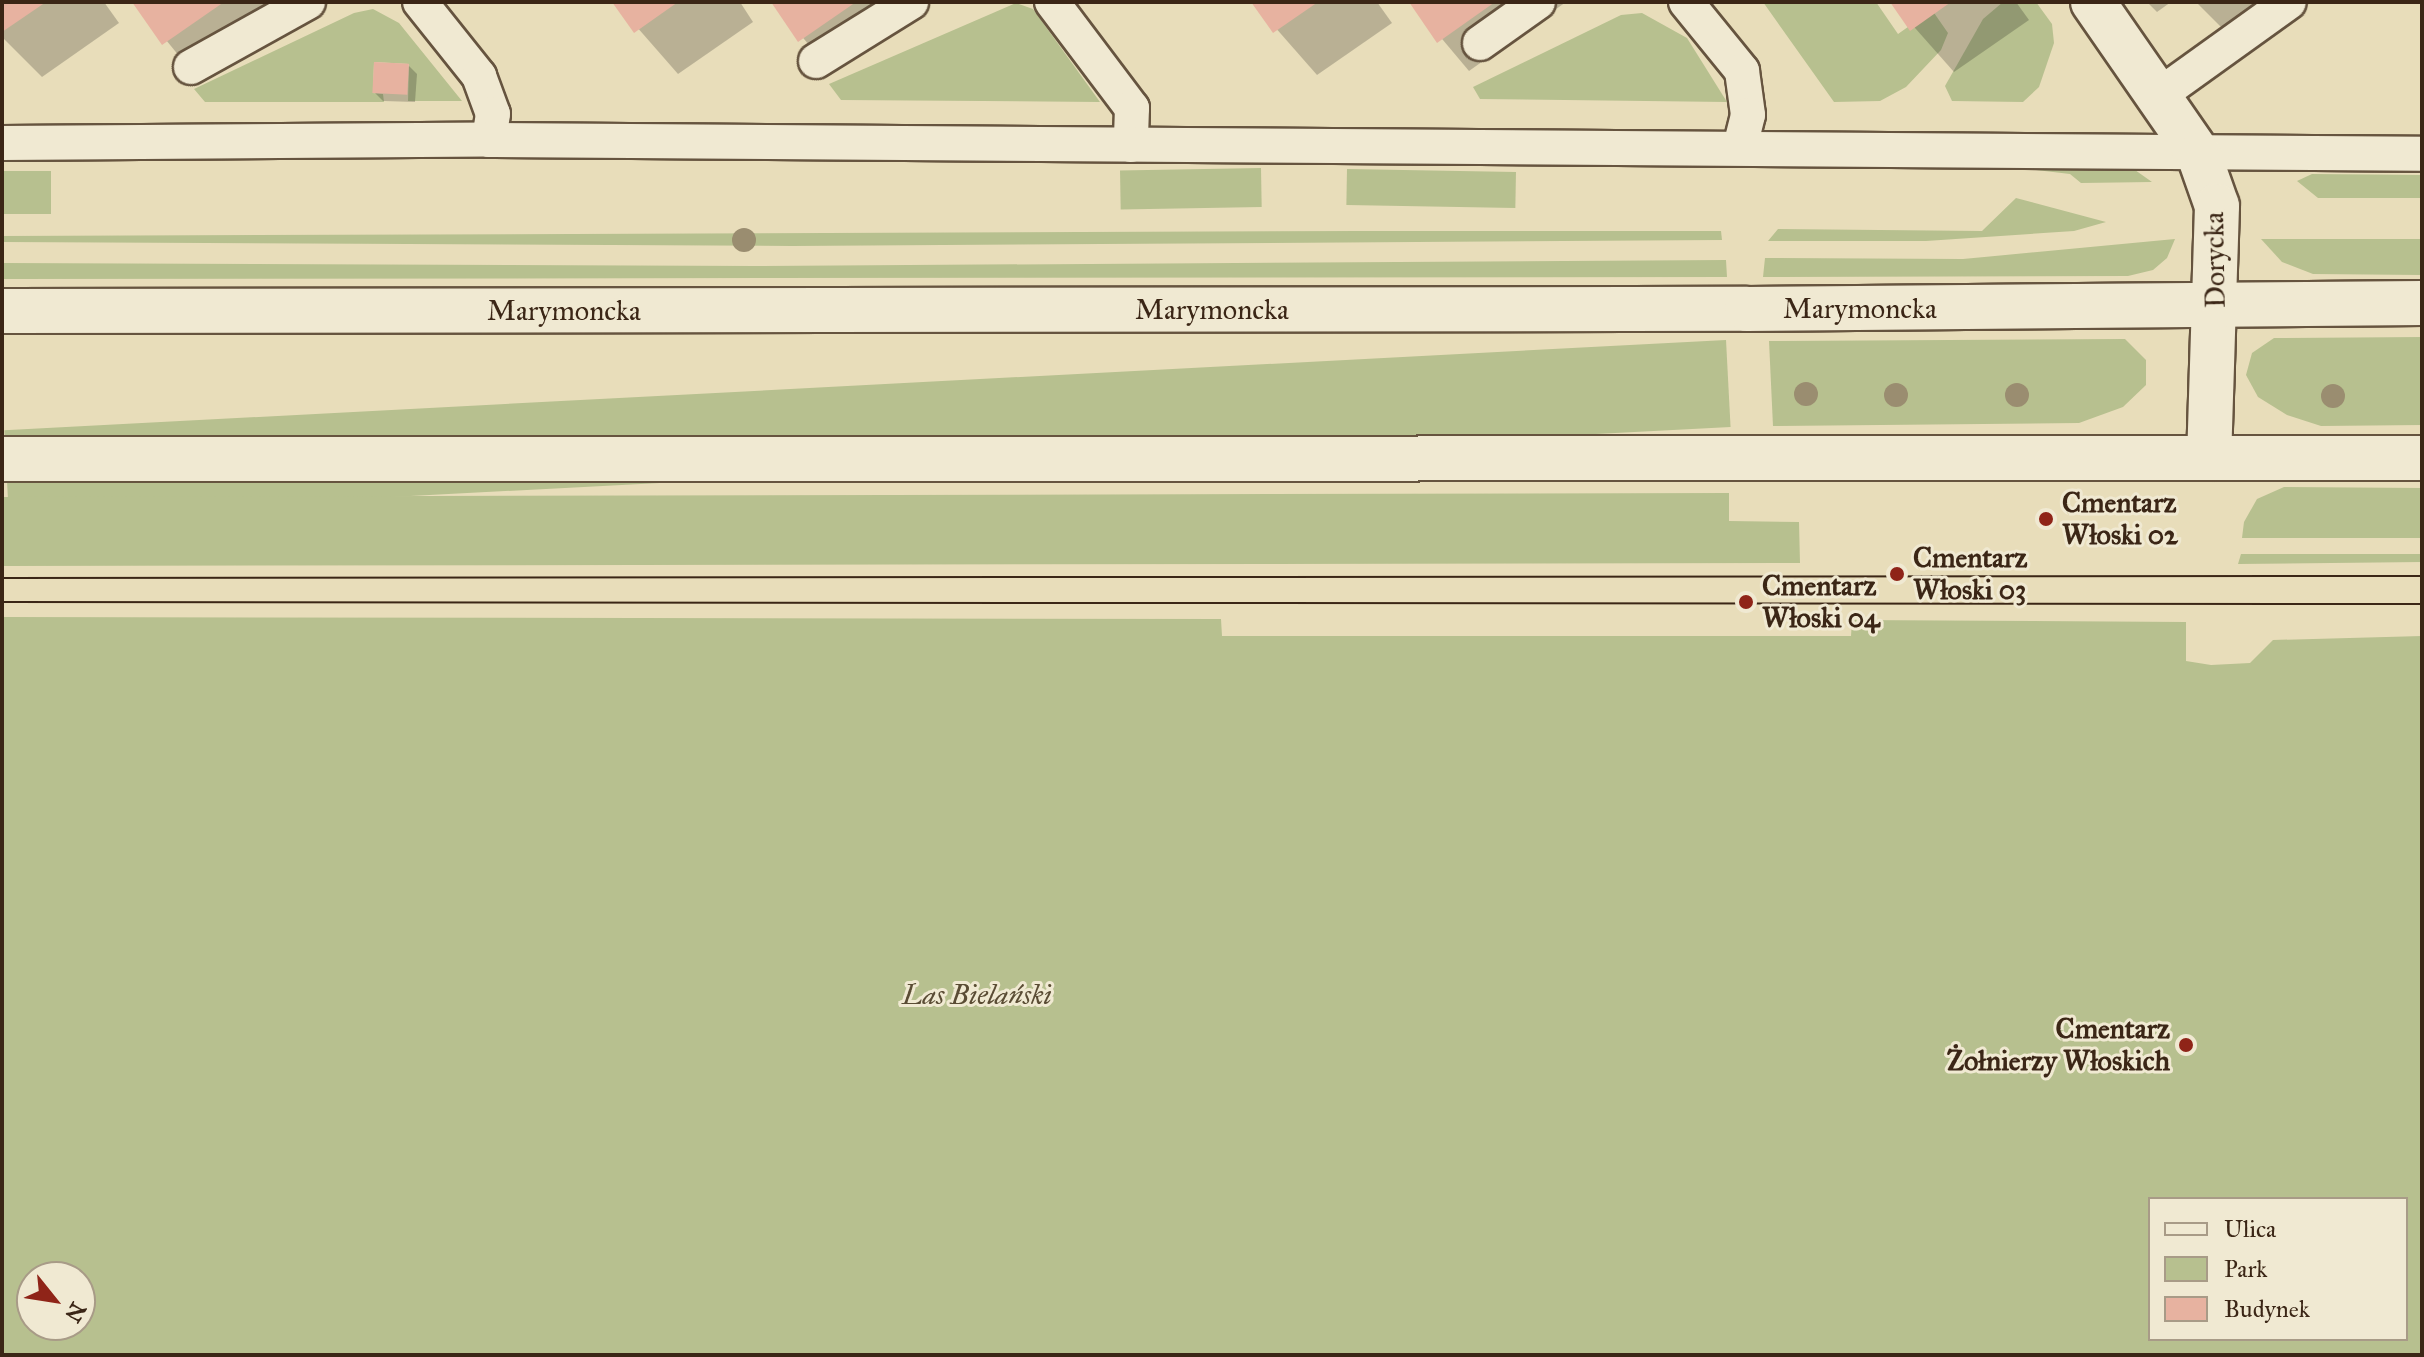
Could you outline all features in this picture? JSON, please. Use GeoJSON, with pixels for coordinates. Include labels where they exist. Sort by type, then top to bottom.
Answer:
{"type":"FeatureCollection","features":[{"type":"Feature","properties":{"kind":"main road","name":"Dorycka"},"geometry":{"type":"LineString","coordinates":[[2093,2],[2199,155],[2217,206],[2217,307],[2209,458]]}},
{"type":"Feature","properties":{"kind":"main road","name":"Marymoncka"},"geometry":{"type":"LineString","coordinates":[[2,311],[2217,307],[2422,303]]}},
{"type":"Feature","properties":{"kind":"main road"},"geometry":{"type":"LineString","coordinates":[[2,459],[2422,458]]}},
{"type":"Feature","properties":{"kind":"lane"},"geometry":{"type":"LineString","coordinates":[[191,67],[308,2]]}},
{"type":"Feature","properties":{"kind":"lane"},"geometry":{"type":"LineString","coordinates":[[420,2],[479,76],[493,114],[489,140]]}},
{"type":"Feature","properties":{"kind":"lane"},"geometry":{"type":"LineString","coordinates":[[816,61],[911,2]]}},
{"type":"Feature","properties":{"kind":"lane"},"geometry":{"type":"LineString","coordinates":[[1052,2],[1132,108],[1131,145]]}},
{"type":"Feature","properties":{"kind":"lane"},"geometry":{"type":"LineString","coordinates":[[1480,43],[1538,2]]}},
{"type":"Feature","properties":{"kind":"lane"},"geometry":{"type":"LineString","coordinates":[[1686,2],[1742,71],[1748,115],[1740,148]]}},
{"type":"Feature","properties":{"kind":"lane"},"geometry":{"type":"LineString","coordinates":[[2158,96],[2289,2]]}},
{"type":"Feature","properties":{"kind":"lane"},"geometry":{"type":"LineString","coordinates":[[2,143],[489,140],[1740,148],[2199,155],[2422,154]]}},
{"type":"Feature","properties":{"kind":"green space"},"geometry":{"type":"Polygon","coordinates":[[[1763,2],[1876,2],[1898,34],[1932,10],[1948,33],[1941,50],[1906,87],[1880,101],[1834,102],[1763,2]]]}},
{"type":"Feature","properties":{"kind":"green space"},"geometry":{"type":"Polygon","coordinates":[[[2003,2],[2036,2],[2052,24],[2054,43],[2039,87],[2023,102],[1952,101],[1945,86],[1983,19],[2003,2]]]}},
{"type":"Feature","properties":{"kind":"green space"},"geometry":{"type":"Polygon","coordinates":[[[1016,3],[1033,9],[1100,102],[841,100],[829,84],[1016,3]]]}},
{"type":"Feature","properties":{"kind":"green space"},"geometry":{"type":"Polygon","coordinates":[[[373,9],[399,23],[462,101],[408,101],[409,64],[374,62],[373,93],[383,94],[384,102],[205,102],[194,89],[354,13],[373,9]]]}},
{"type":"Feature","properties":{"kind":"green space"},"geometry":{"type":"Polygon","coordinates":[[[1642,13],[1687,38],[1727,102],[1480,99],[1473,87],[1621,15],[1642,13]]]}},
{"type":"Feature","properties":{"kind":"green space"},"geometry":{"type":"Polygon","coordinates":[[[2034,160],[2135,170],[2152,182],[2081,183],[2070,174],[2036,170],[2034,160]]]}},
{"type":"Feature","properties":{"kind":"green space"},"geometry":{"type":"Polygon","coordinates":[[[1261,168],[1262,207],[1121,209],[1120,170],[1261,168]]]}},
{"type":"Feature","properties":{"kind":"green space"},"geometry":{"type":"Polygon","coordinates":[[[1347,169],[1516,172],[1515,208],[1346,205],[1347,169]]]}},
{"type":"Feature","properties":{"kind":"green space"},"geometry":{"type":"Polygon","coordinates":[[[2,171],[51,171],[51,214],[2,214],[2,171]]]}},
{"type":"Feature","properties":{"kind":"green space"},"geometry":{"type":"Polygon","coordinates":[[[2312,174],[2422,175],[2422,198],[2318,198],[2297,181],[2312,174]]]}},
{"type":"Feature","properties":{"kind":"green space"},"geometry":{"type":"Polygon","coordinates":[[[2016,198],[2106,222],[2074,231],[1926,241],[1768,241],[1778,229],[1982,231],[2016,198]]]}},
{"type":"Feature","properties":{"kind":"green space"},"geometry":{"type":"Polygon","coordinates":[[[1721,231],[1722,240],[792,246],[2,242],[2,236],[1721,231]]]}},
{"type":"Feature","properties":{"kind":"green space"},"geometry":{"type":"Polygon","coordinates":[[[2175,239],[2167,258],[2153,270],[2128,276],[1763,277],[1765,258],[1963,259],[2175,239]]]}},
{"type":"Feature","properties":{"kind":"green space"},"geometry":{"type":"Polygon","coordinates":[[[2261,239],[2422,239],[2422,275],[2313,274],[2282,262],[2261,239]]]}},
{"type":"Feature","properties":{"kind":"green space"},"geometry":{"type":"Polygon","coordinates":[[[1726,260],[1727,277],[2,279],[2,263],[755,266],[1726,260]]]}},
{"type":"Feature","properties":{"kind":"green space"},"geometry":{"type":"Polygon","coordinates":[[[2422,337],[2422,425],[2321,426],[2287,415],[2258,397],[2246,375],[2252,353],[2274,338],[2422,337]]]}},
{"type":"Feature","properties":{"kind":"green space"},"geometry":{"type":"Polygon","coordinates":[[[2125,339],[2146,360],[2146,385],[2123,407],[2079,423],[1773,426],[1769,341],[2125,339]]]}},
{"type":"Feature","properties":{"kind":"green space"},"geometry":{"type":"Polygon","coordinates":[[[1726,340],[1731,427],[9,517],[4,430],[1726,340]]]}},
{"type":"Feature","properties":{"kind":"green space"},"geometry":{"type":"Polygon","coordinates":[[[2284,487],[2422,488],[2422,538],[2242,538],[2244,522],[2257,499],[2284,487]]]}},
{"type":"Feature","properties":{"kind":"green space"},"geometry":{"type":"Polygon","coordinates":[[[1729,493],[1729,521],[1799,522],[1800,563],[2,566],[2,497],[1729,493]]]}},
{"type":"Feature","properties":{"kind":"green space"},"geometry":{"type":"Polygon","coordinates":[[[2241,554],[2422,554],[2422,562],[2238,564],[2241,554]]]}},
{"type":"Feature","properties":{"kind":"green space","name":"Las Bielański"},"geometry":{"type":"Polygon","coordinates":[[[2,617],[1221,619],[1222,636],[1851,636],[1852,620],[2186,622],[2186,661],[2211,665],[2250,663],[2273,640],[2422,636],[2422,1355],[2,1355],[2,617]]]}},
{"type":"Feature","properties":{"kind":"building"},"geometry":{"type":"Polygon","coordinates":[[[2,2],[46,2],[2,32],[2,2]]]}},
{"type":"Feature","properties":{"kind":"building"},"geometry":{"type":"Polygon","coordinates":[[[132,2],[224,2],[162,45],[132,2]]]}},
{"type":"Feature","properties":{"kind":"building"},"geometry":{"type":"Polygon","coordinates":[[[612,2],[678,2],[634,33],[612,2]]]}},
{"type":"Feature","properties":{"kind":"building"},"geometry":{"type":"Polygon","coordinates":[[[771,2],[856,2],[798,42],[771,2]]]}},
{"type":"Feature","properties":{"kind":"building"},"geometry":{"type":"Polygon","coordinates":[[[1251,2],[1318,2],[1273,33],[1251,2]]]}},
{"type":"Feature","properties":{"kind":"building"},"geometry":{"type":"Polygon","coordinates":[[[1409,2],[1495,2],[1437,43],[1409,2]]]}},
{"type":"Feature","properties":{"kind":"building"},"geometry":{"type":"Polygon","coordinates":[[[1890,2],[1951,2],[1910,31],[1890,2]]]}},
{"type":"Feature","properties":{"kind":"building"},"geometry":{"type":"Polygon","coordinates":[[[374,62],[409,64],[407,95],[372,93],[374,62]]]}},
{"type":"Feature","properties":{"kind":"tram line"},"geometry":{"type":"LineString","coordinates":[[2,578],[2422,576]]}},
{"type":"Feature","properties":{"kind":"tram line"},"geometry":{"type":"LineString","coordinates":[[2,602],[2422,604]]}},
{"type":"Feature","properties":{"kind":"place","name":"Cmentarz Włoski 02"},"geometry":{"type":"Point","coordinates":[2046,519]}},
{"type":"Feature","properties":{"kind":"place","name":"Cmentarz Włoski 03"},"geometry":{"type":"Point","coordinates":[1897,574]}},
{"type":"Feature","properties":{"kind":"place","name":"Cmentarz Włoski 04"},"geometry":{"type":"Point","coordinates":[1746,602]}},
{"type":"Feature","properties":{"kind":"place","name":"Cmentarz Żołnierzy Włoskich"},"geometry":{"type":"Point","coordinates":[2186,1045]}}]}
